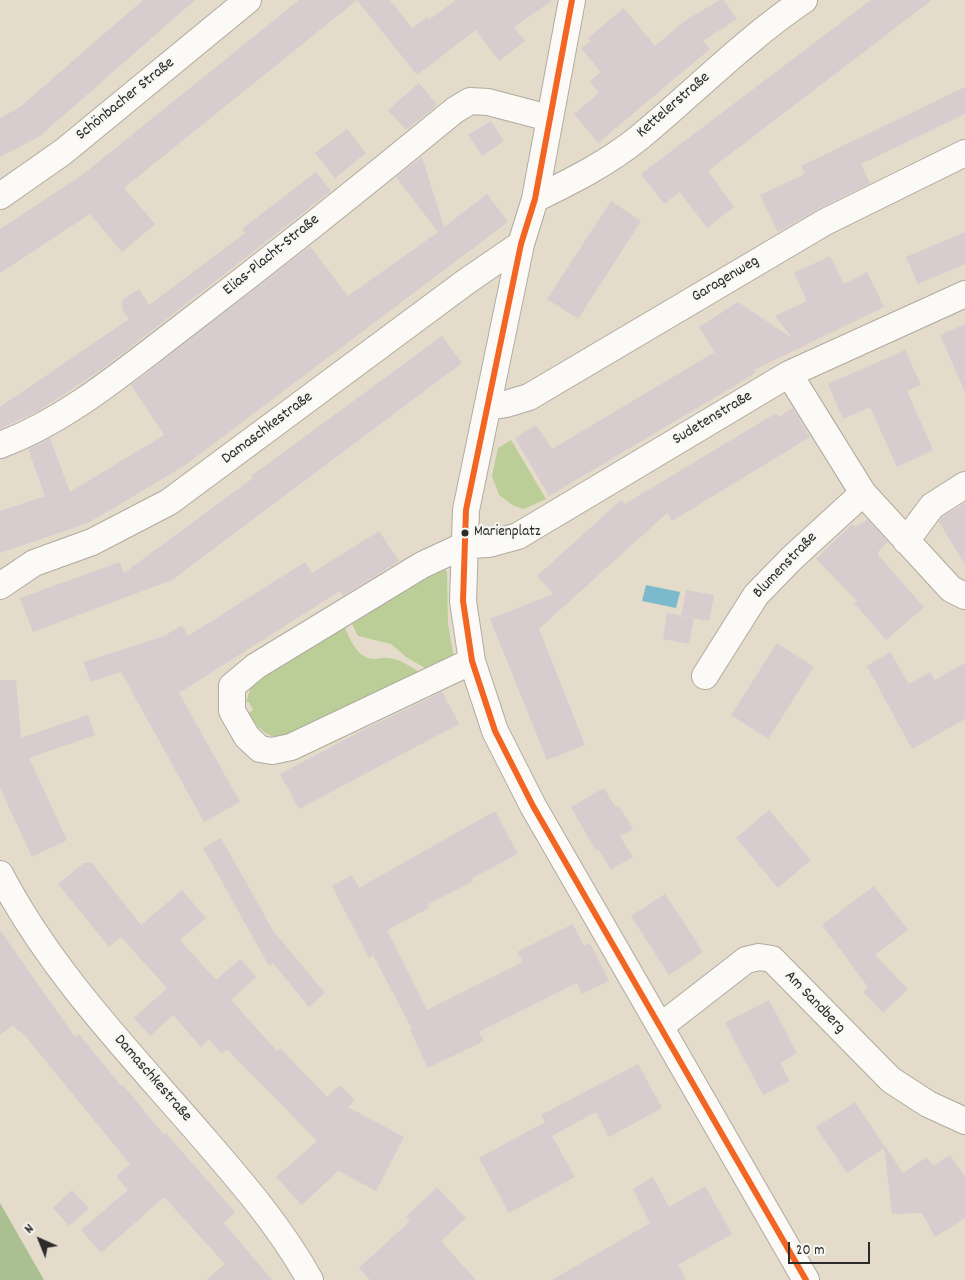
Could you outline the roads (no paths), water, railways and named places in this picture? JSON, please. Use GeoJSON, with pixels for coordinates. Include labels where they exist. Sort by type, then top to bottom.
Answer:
{"type":"FeatureCollection","features":[{"type":"Feature","properties":{"kind":"street","name":"Schönbacher Straße"},"geometry":{"type":"LineString","coordinates":[[0,196],[82,136],[248,0]]}},
{"type":"Feature","properties":{"kind":"street"},"geometry":{"type":"LineString","coordinates":[[572,0],[535,199],[521,244],[466,510],[462,601],[472,661],[495,731],[533,806],[806,1280]]}},
{"type":"Feature","properties":{"kind":"street","name":"Kettelerstraße"},"geometry":{"type":"LineString","coordinates":[[535,199],[593,170],[639,137],[708,75],[804,0]]}},
{"type":"Feature","properties":{"kind":"street","name":"Elias-Placht-Straße"},"geometry":{"type":"LineString","coordinates":[[0,445],[46,425],[158,345],[250,275],[455,110],[470,101],[488,102],[549,118]]}},
{"type":"Feature","properties":{"kind":"street","name":"Garagenweg"},"geometry":{"type":"LineString","coordinates":[[488,407],[506,404],[529,396],[825,222],[965,153]]}},
{"type":"Feature","properties":{"kind":"street","name":"Damaschkestraße"},"geometry":{"type":"LineString","coordinates":[[0,586],[34,563],[92,542],[169,502],[467,281],[521,244]]}},
{"type":"Feature","properties":{"kind":"street","name":"Sudetenstraße"},"geometry":{"type":"LineString","coordinates":[[465,545],[488,544],[518,536],[789,374],[965,294]]}},
{"type":"Feature","properties":{"kind":"street"},"geometry":{"type":"LineString","coordinates":[[789,374],[863,493],[951,589],[965,596]]}},
{"type":"Feature","properties":{"kind":"street"},"geometry":{"type":"LineString","coordinates":[[906,540],[932,506],[965,485]]}},
{"type":"Feature","properties":{"kind":"street","name":"Blumenstraße"},"geometry":{"type":"LineString","coordinates":[[705,676],[756,595],[792,558],[863,493]]}},
{"type":"Feature","properties":{"kind":"street"},"geometry":{"type":"LineString","coordinates":[[465,545],[422,565],[256,666],[232,686],[232,711],[248,737],[260,748],[272,751],[292,747],[472,661]]}},
{"type":"Feature","properties":{"kind":"street","name":"Damaschkestraße"},"geometry":{"type":"LineString","coordinates":[[0,874],[41,942],[75,987],[269,1214],[310,1280]]}},
{"type":"Feature","properties":{"kind":"street","name":"Am Sandberg"},"geometry":{"type":"LineString","coordinates":[[661,1026],[746,960],[758,957],[772,959],[891,1080],[928,1104],[965,1121]]}},
{"type":"Feature","properties":{"kind":"water"},"geometry":{"type":"Polygon","coordinates":[[[646,585],[680,592],[676,608],[642,601],[646,585]]]}},
{"type":"Feature","properties":{"kind":"place","name":"Marienplatz"},"geometry":{"type":"Point","coordinates":[465,533]}}]}
